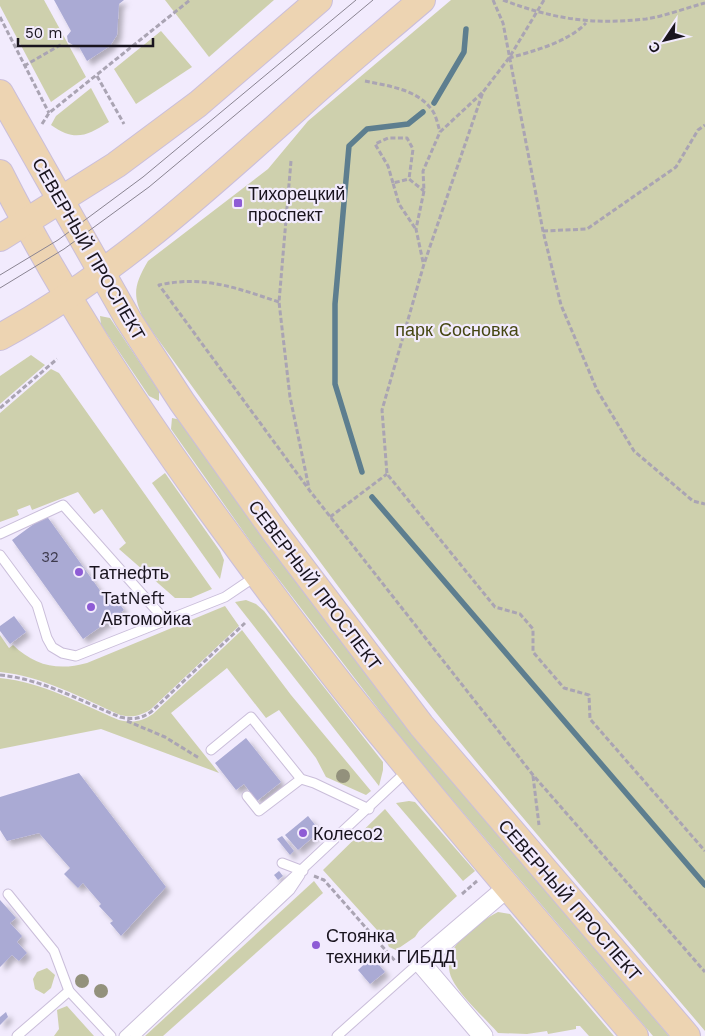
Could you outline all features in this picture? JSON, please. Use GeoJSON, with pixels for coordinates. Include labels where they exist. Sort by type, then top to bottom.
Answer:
{"type":"FeatureCollection","features":[{"type":"Feature","properties":{"kind":"main road"},"geometry":{"type":"LineString","coordinates":[[0,238],[116,164],[198,104],[319,0]]}},
{"type":"Feature","properties":{"kind":"main road"},"geometry":{"type":"LineString","coordinates":[[0,337],[66,296],[162,228],[422,0]]}},
{"type":"Feature","properties":{"kind":"main road","name":"СЕВЕРНЫЙ ПРОСПЕКТ"},"geometry":{"type":"LineString","coordinates":[[0,93],[128,319],[182,402],[274,531],[421,725],[687,1036]]}},
{"type":"Feature","properties":{"kind":"main road"},"geometry":{"type":"LineString","coordinates":[[0,173],[25,223],[66,296],[149,424],[257,575],[409,769],[635,1036]]}},
{"type":"Feature","properties":{"kind":"main road"},"geometry":{"type":"LineString","coordinates":[[149,424],[182,402]]}},
{"type":"Feature","properties":{"kind":"street"},"geometry":{"type":"LineString","coordinates":[[483,1036],[420,962],[508,887]]}},
{"type":"Feature","properties":{"kind":"lane"},"geometry":{"type":"LineString","coordinates":[[0,534],[63,505],[165,620]]}},
{"type":"Feature","properties":{"kind":"lane"},"geometry":{"type":"LineString","coordinates":[[0,555],[37,605],[46,638],[52,646],[62,653],[76,656],[225,596],[257,575]]}},
{"type":"Feature","properties":{"kind":"lane"},"geometry":{"type":"LineString","coordinates":[[211,750],[251,717],[301,779],[314,783],[370,809]]}},
{"type":"Feature","properties":{"kind":"lane"},"geometry":{"type":"LineString","coordinates":[[124,1036],[284,884],[303,871],[370,809],[409,769]]}},
{"type":"Feature","properties":{"kind":"lane"},"geometry":{"type":"LineString","coordinates":[[247,796],[258,811],[301,779]]}},
{"type":"Feature","properties":{"kind":"lane"},"geometry":{"type":"LineString","coordinates":[[282,863],[303,871]]}},
{"type":"Feature","properties":{"kind":"lane"},"geometry":{"type":"LineString","coordinates":[[135,1036],[290,890],[303,871]]}},
{"type":"Feature","properties":{"kind":"lane"},"geometry":{"type":"LineString","coordinates":[[8,894],[54,951],[69,991],[111,1036]]}},
{"type":"Feature","properties":{"kind":"lane"},"geometry":{"type":"LineString","coordinates":[[337,1036],[420,962]]}},
{"type":"Feature","properties":{"kind":"lane"},"geometry":{"type":"LineString","coordinates":[[17,1036],[69,991]]}},
{"type":"Feature","properties":{"kind":"path"},"geometry":{"type":"LineString","coordinates":[[40,127],[49,113],[190,0]]}},
{"type":"Feature","properties":{"kind":"path"},"geometry":{"type":"LineString","coordinates":[[493,0],[503,24],[543,231],[561,305],[598,390],[634,451],[693,501],[705,504]]}},
{"type":"Feature","properties":{"kind":"path"},"geometry":{"type":"LineString","coordinates":[[503,0],[535,12],[586,22],[647,19],[705,4]]}},
{"type":"Feature","properties":{"kind":"path"},"geometry":{"type":"LineString","coordinates":[[416,229],[424,191],[423,171],[440,132],[483,92],[509,58],[535,12],[544,0]]}},
{"type":"Feature","properties":{"kind":"path"},"geometry":{"type":"LineString","coordinates":[[0,17],[49,113]]}},
{"type":"Feature","properties":{"kind":"path"},"geometry":{"type":"LineString","coordinates":[[509,58],[530,52],[578,32],[586,22]]}},
{"type":"Feature","properties":{"kind":"path"},"geometry":{"type":"LineString","coordinates":[[24,66],[62,44]]}},
{"type":"Feature","properties":{"kind":"path"},"geometry":{"type":"LineString","coordinates":[[97,76],[124,124]]}},
{"type":"Feature","properties":{"kind":"path"},"geometry":{"type":"LineString","coordinates":[[365,81],[402,89],[421,100],[433,110],[440,132]]}},
{"type":"Feature","properties":{"kind":"path"},"geometry":{"type":"LineString","coordinates":[[483,92],[424,264],[382,410],[387,474],[495,606],[520,614],[533,629],[533,652],[564,688],[589,695],[590,719],[705,851]]}},
{"type":"Feature","properties":{"kind":"path"},"geometry":{"type":"LineString","coordinates":[[543,231],[587,229],[676,167],[698,130],[705,125]]}},
{"type":"Feature","properties":{"kind":"path"},"geometry":{"type":"LineString","coordinates":[[409,180],[413,149],[407,138],[388,138],[375,144],[388,166],[400,204],[416,229],[424,264]]}},
{"type":"Feature","properties":{"kind":"path"},"geometry":{"type":"LineString","coordinates":[[291,161],[278,302],[290,397],[310,491]]}},
{"type":"Feature","properties":{"kind":"path"},"geometry":{"type":"LineString","coordinates":[[394,183],[409,180],[424,191]]}},
{"type":"Feature","properties":{"kind":"path"},"geometry":{"type":"LineString","coordinates":[[278,302],[236,288],[206,281],[179,281],[159,285],[310,491],[533,775],[705,972]]}},
{"type":"Feature","properties":{"kind":"path"},"geometry":{"type":"LineString","coordinates":[[0,408],[57,359]]}},
{"type":"Feature","properties":{"kind":"path"},"geometry":{"type":"LineString","coordinates":[[330,517],[387,474]]}},
{"type":"Feature","properties":{"kind":"path"},"geometry":{"type":"LineString","coordinates":[[120,718],[130,720],[142,718],[151,712],[245,624]]}},
{"type":"Feature","properties":{"kind":"path"},"geometry":{"type":"LineString","coordinates":[[0,675],[24,678],[46,686],[165,738],[200,758]]}},
{"type":"Feature","properties":{"kind":"path"},"geometry":{"type":"LineString","coordinates":[[533,775],[539,825]]}},
{"type":"Feature","properties":{"kind":"path"},"geometry":{"type":"LineString","coordinates":[[303,871],[324,880],[396,962]]}},
{"type":"Feature","properties":{"kind":"path"},"geometry":{"type":"LineString","coordinates":[[462,894],[478,879]]}},
{"type":"Feature","properties":{"kind":"green space"},"geometry":{"type":"Polygon","coordinates":[[[0,0],[44,0],[86,77],[51,102],[0,6],[0,0]]]}},
{"type":"Feature","properties":{"kind":"green space"},"geometry":{"type":"Polygon","coordinates":[[[165,0],[274,0],[209,57],[165,0]]]}},
{"type":"Feature","properties":{"kind":"green space","name":"парк Сосновка"},"geometry":{"type":"Polygon","coordinates":[[[451,0],[705,0],[705,1031],[509,801],[395,661],[144,320],[136,297],[137,284],[148,261],[268,169],[308,121],[451,0]]]}},
{"type":"Feature","properties":{"kind":"green space"},"geometry":{"type":"Polygon","coordinates":[[[161,31],[192,67],[136,104],[114,69],[161,31]]]}},
{"type":"Feature","properties":{"kind":"green space"},"geometry":{"type":"Polygon","coordinates":[[[91,88],[109,122],[94,131],[80,135],[67,134],[51,125],[56,116],[91,88]]]}},
{"type":"Feature","properties":{"kind":"green space"},"geometry":{"type":"Polygon","coordinates":[[[100,316],[110,318],[159,391],[159,401],[149,396],[101,325],[100,316]]]}},
{"type":"Feature","properties":{"kind":"green space"},"geometry":{"type":"Polygon","coordinates":[[[31,355],[45,365],[0,404],[0,376],[31,355]]]}},
{"type":"Feature","properties":{"kind":"green space"},"geometry":{"type":"Polygon","coordinates":[[[51,369],[59,373],[212,589],[191,598],[175,598],[119,549],[126,543],[102,509],[94,514],[78,492],[32,510],[30,505],[17,510],[19,515],[0,522],[0,413],[51,369]]]}},
{"type":"Feature","properties":{"kind":"green space"},"geometry":{"type":"Polygon","coordinates":[[[172,418],[181,420],[419,739],[669,1036],[653,1036],[409,749],[257,551],[171,429],[172,418]]]}},
{"type":"Feature","properties":{"kind":"green space"},"geometry":{"type":"Polygon","coordinates":[[[165,473],[220,551],[224,560],[220,579],[152,483],[165,473]]]}},
{"type":"Feature","properties":{"kind":"green space"},"geometry":{"type":"Polygon","coordinates":[[[246,600],[256,604],[264,611],[383,762],[379,786],[235,602],[246,600]]]}},
{"type":"Feature","properties":{"kind":"green space"},"geometry":{"type":"Polygon","coordinates":[[[225,606],[239,626],[150,710],[139,715],[120,715],[46,683],[16,674],[0,672],[0,635],[9,648],[13,645],[30,658],[47,665],[66,667],[87,663],[225,606]]]}},
{"type":"Feature","properties":{"kind":"green space"},"geometry":{"type":"Polygon","coordinates":[[[242,630],[291,695],[371,791],[366,795],[326,777],[316,758],[279,710],[266,718],[227,668],[171,713],[219,773],[101,729],[0,749],[0,678],[16,680],[46,689],[119,720],[137,721],[153,714],[242,630]]]}},
{"type":"Feature","properties":{"kind":"green space"},"geometry":{"type":"Polygon","coordinates":[[[415,802],[475,871],[463,881],[396,803],[415,802]]]}},
{"type":"Feature","properties":{"kind":"green space"},"geometry":{"type":"Polygon","coordinates":[[[385,809],[457,896],[415,937],[396,950],[389,947],[386,940],[323,870],[385,809]]]}},
{"type":"Feature","properties":{"kind":"green space"},"geometry":{"type":"Polygon","coordinates":[[[314,881],[323,893],[163,1036],[145,1036],[314,881]]]}},
{"type":"Feature","properties":{"kind":"green space"},"geometry":{"type":"Polygon","coordinates":[[[498,912],[510,914],[614,1036],[589,1036],[580,1026],[576,1026],[576,1029],[548,1034],[547,1031],[527,1034],[498,1033],[473,1007],[452,979],[449,968],[450,958],[454,948],[461,939],[479,923],[498,912]]]}},
{"type":"Feature","properties":{"kind":"green space"},"geometry":{"type":"Polygon","coordinates":[[[47,968],[55,975],[51,988],[44,994],[35,989],[33,979],[37,972],[47,968]]]}},
{"type":"Feature","properties":{"kind":"green space"},"geometry":{"type":"Polygon","coordinates":[[[67,1006],[94,1036],[54,1036],[59,1029],[57,1010],[67,1006]]]}},
{"type":"Feature","properties":{"kind":"building"},"geometry":{"type":"Polygon","coordinates":[[[54,0],[124,0],[119,4],[117,35],[110,46],[87,61],[78,45],[68,42],[67,36],[71,31],[54,0]]]}},
{"type":"Feature","properties":{"kind":"building"},"geometry":{"type":"Polygon","coordinates":[[[46,515],[109,603],[116,599],[124,610],[83,639],[12,540],[46,515]]]}},
{"type":"Feature","properties":{"kind":"building"},"geometry":{"type":"Polygon","coordinates":[[[14,616],[26,632],[10,644],[0,631],[0,626],[14,616]]]}},
{"type":"Feature","properties":{"kind":"building"},"geometry":{"type":"Polygon","coordinates":[[[246,738],[281,782],[257,801],[244,784],[236,790],[215,763],[246,738]]]}},
{"type":"Feature","properties":{"kind":"building"},"geometry":{"type":"Polygon","coordinates":[[[79,773],[166,887],[121,936],[110,923],[113,921],[99,906],[101,904],[83,883],[78,888],[64,874],[70,868],[39,833],[7,841],[0,830],[0,797],[79,773]]]}},
{"type":"Feature","properties":{"kind":"building","name":"Колесо2"},"geometry":{"type":"Polygon","coordinates":[[[308,816],[320,831],[298,850],[285,835],[308,816]]]}},
{"type":"Feature","properties":{"kind":"building"},"geometry":{"type":"Polygon","coordinates":[[[282,836],[294,851],[290,855],[277,839],[282,836]]]}},
{"type":"Feature","properties":{"kind":"building"},"geometry":{"type":"Polygon","coordinates":[[[279,871],[283,876],[278,880],[274,875],[279,871]]]}},
{"type":"Feature","properties":{"kind":"building"},"geometry":{"type":"Polygon","coordinates":[[[0,900],[16,918],[10,923],[22,936],[17,942],[27,953],[19,961],[12,955],[0,967],[0,900]]]}},
{"type":"Feature","properties":{"kind":"building"},"geometry":{"type":"Polygon","coordinates":[[[372,957],[385,972],[370,984],[358,970],[372,957]]]}},
{"type":"Feature","properties":{"kind":"building"},"geometry":{"type":"Polygon","coordinates":[[[6,1012],[8,1017],[0,1025],[0,1017],[6,1012]]]}},
{"type":"Feature","properties":{"kind":"waterway"},"geometry":{"type":"LineString","coordinates":[[434,103],[464,52],[466,29]]}},
{"type":"Feature","properties":{"kind":"waterway"},"geometry":{"type":"LineString","coordinates":[[362,472],[335,384],[335,304],[349,146],[367,129],[408,124],[423,112]]}},
{"type":"Feature","properties":{"kind":"waterway"},"geometry":{"type":"LineString","coordinates":[[372,497],[705,885]]}},
{"type":"Feature","properties":{"kind":"tram line"},"geometry":{"type":"LineString","coordinates":[[0,275],[58,240],[143,177],[356,0]]}},
{"type":"Feature","properties":{"kind":"tram line"},"geometry":{"type":"LineString","coordinates":[[0,288],[64,249],[149,187],[373,0]]}},
{"type":"Feature","properties":{"kind":"place","name":"Тихорецкий проспект"},"geometry":{"type":"Point","coordinates":[238,203]}},
{"type":"Feature","properties":{"kind":"place","name":"Татнефть"},"geometry":{"type":"Point","coordinates":[79,572]}},
{"type":"Feature","properties":{"kind":"place","name":"TatNeft Автомойка"},"geometry":{"type":"Point","coordinates":[91,607]}},
{"type":"Feature","properties":{"kind":"place","name":"Колесо2"},"geometry":{"type":"Point","coordinates":[303,833]}},
{"type":"Feature","properties":{"kind":"place","name":"Стоянка техники ГИБДД"},"geometry":{"type":"Point","coordinates":[316,945]}}]}
